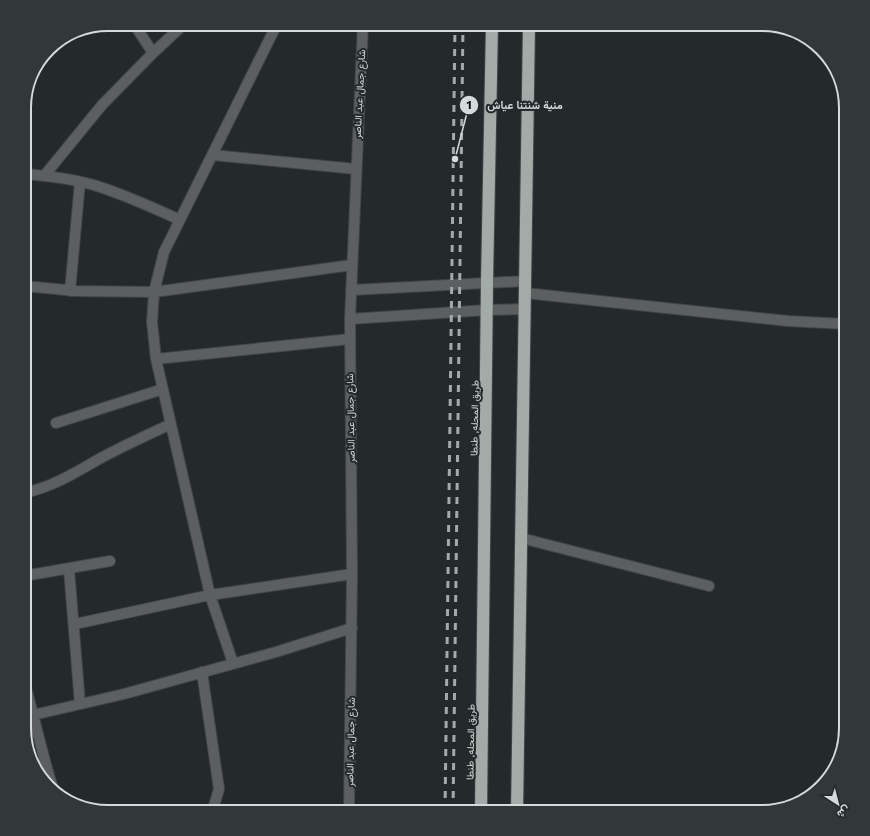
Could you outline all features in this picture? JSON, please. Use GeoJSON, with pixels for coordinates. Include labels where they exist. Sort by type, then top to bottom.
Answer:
{"type":"FeatureCollection","features":[{"type":"Feature","properties":{"kind":"highway","name":"طريق المحله, طنطا"},"geometry":{"type":"LineString","coordinates":[[481,805],[487,282],[492,31]]}},
{"type":"Feature","properties":{"kind":"highway"},"geometry":{"type":"LineString","coordinates":[[517,805],[529,31]]}},
{"type":"Feature","properties":{"kind":"street"},"geometry":{"type":"LineString","coordinates":[[139,31],[154,53]]}},
{"type":"Feature","properties":{"kind":"street"},"geometry":{"type":"LineString","coordinates":[[44,176],[102,105],[177,31]]}},
{"type":"Feature","properties":{"kind":"street"},"geometry":{"type":"LineString","coordinates":[[233,663],[210,595],[156,359],[152,322],[154,292],[164,252],[274,31]]}},
{"type":"Feature","properties":{"kind":"street","name":"شارع جمال عبد الناصر"},"geometry":{"type":"LineString","coordinates":[[349,805],[352,628],[350,319],[363,31]]}},
{"type":"Feature","properties":{"kind":"street"},"geometry":{"type":"LineString","coordinates":[[212,155],[356,169]]}},
{"type":"Feature","properties":{"kind":"street"},"geometry":{"type":"LineString","coordinates":[[31,175],[56,177],[99,186],[180,220]]}},
{"type":"Feature","properties":{"kind":"street"},"geometry":{"type":"LineString","coordinates":[[70,291],[80,182]]}},
{"type":"Feature","properties":{"kind":"street"},"geometry":{"type":"LineString","coordinates":[[31,287],[70,291],[154,292],[352,265]]}},
{"type":"Feature","properties":{"kind":"street"},"geometry":{"type":"LineString","coordinates":[[351,290],[487,282],[788,321],[839,324]]}},
{"type":"Feature","properties":{"kind":"street"},"geometry":{"type":"LineString","coordinates":[[350,319],[525,309]]}},
{"type":"Feature","properties":{"kind":"street"},"geometry":{"type":"LineString","coordinates":[[156,359],[350,339]]}},
{"type":"Feature","properties":{"kind":"street"},"geometry":{"type":"LineString","coordinates":[[56,423],[163,389]]}},
{"type":"Feature","properties":{"kind":"street"},"geometry":{"type":"LineString","coordinates":[[31,491],[56,483],[132,442],[171,424]]}},
{"type":"Feature","properties":{"kind":"street"},"geometry":{"type":"LineString","coordinates":[[521,538],[709,586]]}},
{"type":"Feature","properties":{"kind":"street"},"geometry":{"type":"LineString","coordinates":[[31,575],[69,569],[110,560]]}},
{"type":"Feature","properties":{"kind":"street"},"geometry":{"type":"LineString","coordinates":[[69,569],[80,704]]}},
{"type":"Feature","properties":{"kind":"street"},"geometry":{"type":"LineString","coordinates":[[74,624],[210,595],[352,574]]}},
{"type":"Feature","properties":{"kind":"street"},"geometry":{"type":"LineString","coordinates":[[32,715],[124,694],[276,652],[352,628]]}},
{"type":"Feature","properties":{"kind":"street"},"geometry":{"type":"LineString","coordinates":[[202,672],[218,778],[218,789],[214,805]]}},
{"type":"Feature","properties":{"kind":"street"},"geometry":{"type":"LineString","coordinates":[[31,711],[50,778]]}},
{"type":"Feature","properties":{"kind":"street"},"geometry":{"type":"LineString","coordinates":[[41,765],[46,765]]}},
{"type":"Feature","properties":{"kind":"railway"},"geometry":{"type":"LineString","coordinates":[[445,805],[455,31]]}},
{"type":"Feature","properties":{"kind":"railway"},"geometry":{"type":"LineString","coordinates":[[453,805],[463,31]]}},
{"type":"Feature","properties":{"kind":"place","name":"منية شنتنا عياش"},"geometry":{"type":"Point","coordinates":[455,159]}}]}
